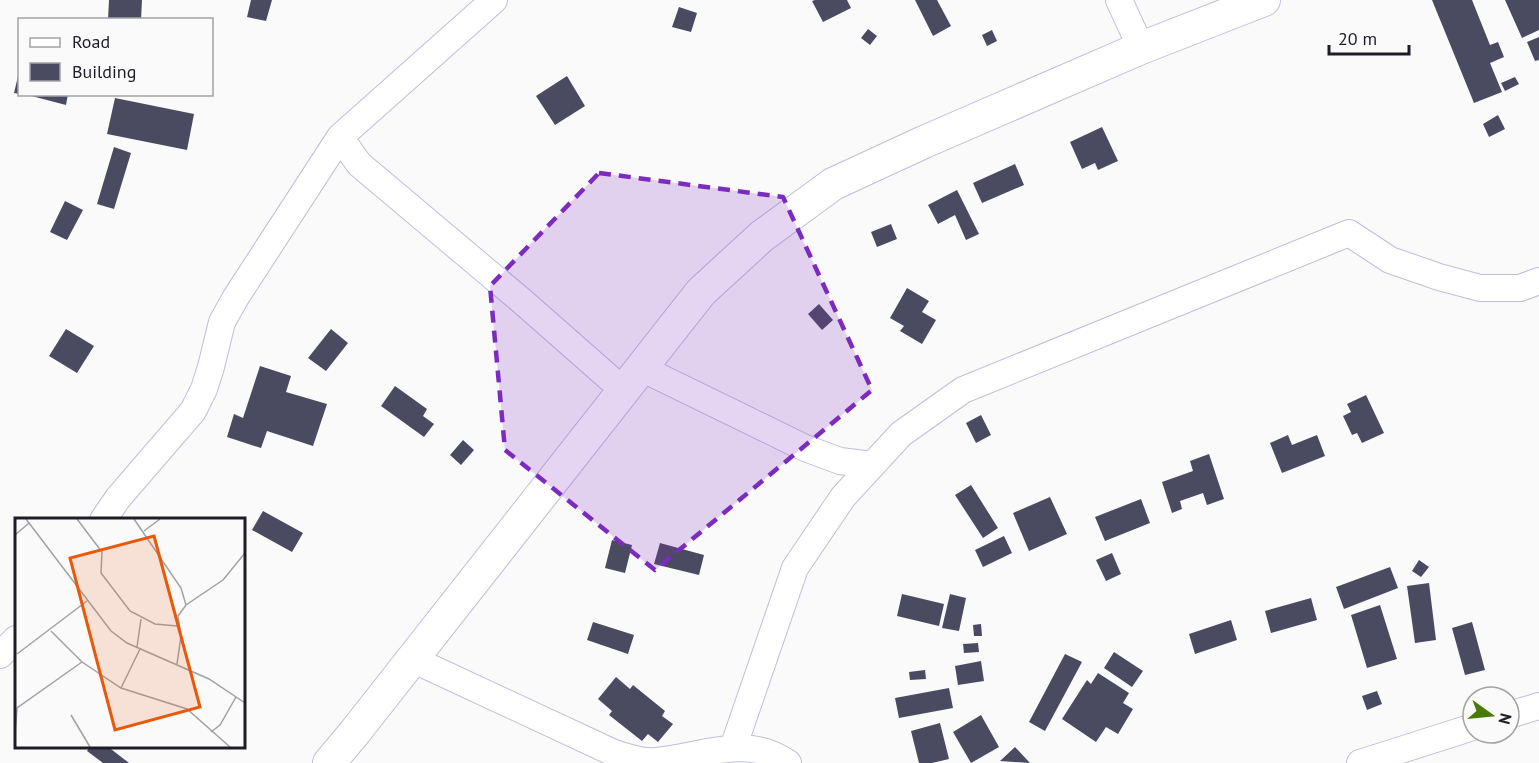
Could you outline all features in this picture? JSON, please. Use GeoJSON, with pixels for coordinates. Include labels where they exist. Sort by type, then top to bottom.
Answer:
{"type":"FeatureCollection","features":[{"type":"Feature","properties":{"kind":"street"},"geometry":{"type":"LineString","coordinates":[[105,518],[118,498],[193,411],[207,378],[222,322],[339,137],[494,0]]}},
{"type":"Feature","properties":{"kind":"street"},"geometry":{"type":"LineString","coordinates":[[1119,0],[1141,48]]}},
{"type":"Feature","properties":{"kind":"street"},"geometry":{"type":"LineString","coordinates":[[329,763],[701,291],[762,236],[834,184],[935,137],[1141,48],[1264,0]]}},
{"type":"Feature","properties":{"kind":"street"},"geometry":{"type":"LineString","coordinates":[[339,137],[359,164],[523,302],[632,379],[840,461],[872,465]]}},
{"type":"Feature","properties":{"kind":"street"},"geometry":{"type":"LineString","coordinates":[[733,748],[795,568],[843,496],[901,434],[963,390],[1349,232],[1390,260],[1438,278],[1480,288],[1520,288],[1539,281]]}},
{"type":"Feature","properties":{"kind":"street"},"geometry":{"type":"LineString","coordinates":[[0,656],[15,640]]}},
{"type":"Feature","properties":{"kind":"street"},"geometry":{"type":"LineString","coordinates":[[412,659],[614,753],[635,759],[654,762],[733,748],[759,749],[788,763]]}},
{"type":"Feature","properties":{"kind":"street"},"geometry":{"type":"LineString","coordinates":[[1521,711],[1539,706]]}},
{"type":"Feature","properties":{"kind":"street"},"geometry":{"type":"LineString","coordinates":[[1360,763],[1461,731]]}},
{"type":"Feature","properties":{"kind":"highlighted area"},"geometry":{"type":"Polygon","coordinates":[[[599,173],[783,197],[872,390],[655,570],[505,450],[490,286],[599,173]]]}},
{"type":"Feature","properties":{"kind":"building"},"geometry":{"type":"Polygon","coordinates":[[[109,0],[142,0],[141,18],[108,18],[109,0]]]}},
{"type":"Feature","properties":{"kind":"building"},"geometry":{"type":"Polygon","coordinates":[[[251,0],[272,0],[266,21],[247,17],[251,0]]]}},
{"type":"Feature","properties":{"kind":"building"},"geometry":{"type":"Polygon","coordinates":[[[847,0],[851,8],[823,22],[812,1],[847,0]]]}},
{"type":"Feature","properties":{"kind":"building"},"geometry":{"type":"Polygon","coordinates":[[[915,0],[937,0],[951,26],[933,36],[915,0]]]}},
{"type":"Feature","properties":{"kind":"building"},"geometry":{"type":"Polygon","coordinates":[[[1432,0],[1472,0],[1490,45],[1498,42],[1504,57],[1490,63],[1502,92],[1474,103],[1432,0]]]}},
{"type":"Feature","properties":{"kind":"building"},"geometry":{"type":"Polygon","coordinates":[[[1505,0],[1539,0],[1539,30],[1522,38],[1505,0]]]}},
{"type":"Feature","properties":{"kind":"building"},"geometry":{"type":"Polygon","coordinates":[[[679,7],[697,13],[691,32],[672,27],[679,7]]]}},
{"type":"Feature","properties":{"kind":"building"},"geometry":{"type":"Polygon","coordinates":[[[868,29],[877,36],[870,45],[861,38],[868,29]]]}},
{"type":"Feature","properties":{"kind":"building"},"geometry":{"type":"Polygon","coordinates":[[[992,30],[997,41],[987,46],[982,35],[992,30]]]}},
{"type":"Feature","properties":{"kind":"building"},"geometry":{"type":"Polygon","coordinates":[[[1539,37],[1539,60],[1535,61],[1527,42],[1539,37]]]}},
{"type":"Feature","properties":{"kind":"building"},"geometry":{"type":"Polygon","coordinates":[[[18,76],[18,94],[14,93],[18,76]]]}},
{"type":"Feature","properties":{"kind":"building"},"geometry":{"type":"Polygon","coordinates":[[[567,76],[585,106],[555,125],[536,96],[567,76]]]}},
{"type":"Feature","properties":{"kind":"building"},"geometry":{"type":"Polygon","coordinates":[[[1515,77],[1519,84],[1505,91],[1501,83],[1515,77]]]}},
{"type":"Feature","properties":{"kind":"building"},"geometry":{"type":"Polygon","coordinates":[[[32,96],[68,96],[66,105],[32,96]]]}},
{"type":"Feature","properties":{"kind":"building"},"geometry":{"type":"Polygon","coordinates":[[[115,98],[194,114],[187,150],[107,134],[115,98]]]}},
{"type":"Feature","properties":{"kind":"building"},"geometry":{"type":"Polygon","coordinates":[[[1498,115],[1505,129],[1489,137],[1483,124],[1498,115]]]}},
{"type":"Feature","properties":{"kind":"building"},"geometry":{"type":"Polygon","coordinates":[[[1102,127],[1118,161],[1098,170],[1095,163],[1082,169],[1070,142],[1102,127]]]}},
{"type":"Feature","properties":{"kind":"building"},"geometry":{"type":"Polygon","coordinates":[[[114,147],[131,153],[114,209],[97,204],[114,147]]]}},
{"type":"Feature","properties":{"kind":"building"},"geometry":{"type":"Polygon","coordinates":[[[1015,164],[1024,185],[982,203],[973,183],[1015,164]]]}},
{"type":"Feature","properties":{"kind":"building"},"geometry":{"type":"Polygon","coordinates":[[[957,190],[979,234],[966,240],[955,215],[938,224],[928,205],[957,190]]]}},
{"type":"Feature","properties":{"kind":"building"},"geometry":{"type":"Polygon","coordinates":[[[65,201],[83,210],[67,240],[50,232],[65,201]]]}},
{"type":"Feature","properties":{"kind":"building"},"geometry":{"type":"Polygon","coordinates":[[[891,224],[897,239],[877,247],[871,232],[891,224]]]}},
{"type":"Feature","properties":{"kind":"building"},"geometry":{"type":"Polygon","coordinates":[[[907,288],[929,301],[922,312],[936,320],[922,344],[900,331],[904,326],[890,318],[907,288]]]}},
{"type":"Feature","properties":{"kind":"building"},"geometry":{"type":"Polygon","coordinates":[[[819,304],[833,320],[822,330],[808,314],[819,304]]]}},
{"type":"Feature","properties":{"kind":"building"},"geometry":{"type":"Polygon","coordinates":[[[66,329],[94,346],[77,373],[49,356],[66,329]]]}},
{"type":"Feature","properties":{"kind":"building"},"geometry":{"type":"Polygon","coordinates":[[[331,329],[348,343],[326,371],[308,358],[331,329]]]}},
{"type":"Feature","properties":{"kind":"building"},"geometry":{"type":"Polygon","coordinates":[[[260,366],[291,376],[286,392],[327,404],[313,446],[267,431],[261,448],[227,437],[234,414],[243,418],[260,366]]]}},
{"type":"Feature","properties":{"kind":"building"},"geometry":{"type":"Polygon","coordinates":[[[395,386],[427,409],[423,416],[434,424],[424,437],[381,406],[395,386]]]}},
{"type":"Feature","properties":{"kind":"building"},"geometry":{"type":"Polygon","coordinates":[[[1366,395],[1384,433],[1362,443],[1357,433],[1352,435],[1343,416],[1351,412],[1347,404],[1366,395]]]}},
{"type":"Feature","properties":{"kind":"building"},"geometry":{"type":"Polygon","coordinates":[[[981,415],[991,435],[976,443],[966,423],[981,415]]]}},
{"type":"Feature","properties":{"kind":"building"},"geometry":{"type":"Polygon","coordinates":[[[1288,435],[1292,445],[1317,435],[1325,456],[1282,473],[1270,443],[1288,435]]]}},
{"type":"Feature","properties":{"kind":"building"},"geometry":{"type":"Polygon","coordinates":[[[463,440],[474,450],[461,465],[450,455],[463,440]]]}},
{"type":"Feature","properties":{"kind":"building"},"geometry":{"type":"Polygon","coordinates":[[[1209,454],[1224,499],[1207,505],[1203,493],[1180,501],[1182,509],[1172,513],[1162,482],[1193,471],[1190,461],[1209,454]]]}},
{"type":"Feature","properties":{"kind":"building"},"geometry":{"type":"Polygon","coordinates":[[[971,485],[998,528],[983,538],[955,495],[971,485]]]}},
{"type":"Feature","properties":{"kind":"building"},"geometry":{"type":"Polygon","coordinates":[[[1050,497],[1067,534],[1029,551],[1013,513],[1050,497]]]}},
{"type":"Feature","properties":{"kind":"building"},"geometry":{"type":"Polygon","coordinates":[[[1141,499],[1150,523],[1105,541],[1095,517],[1141,499]]]}},
{"type":"Feature","properties":{"kind":"building"},"geometry":{"type":"Polygon","coordinates":[[[263,511],[303,533],[292,552],[252,530],[263,511]]]}},
{"type":"Feature","properties":{"kind":"building"},"geometry":{"type":"Polygon","coordinates":[[[1004,536],[1012,553],[983,567],[975,550],[1004,536]]]}},
{"type":"Feature","properties":{"kind":"building"},"geometry":{"type":"Polygon","coordinates":[[[612,540],[632,545],[625,573],[605,568],[612,540]]]}},
{"type":"Feature","properties":{"kind":"building"},"geometry":{"type":"Polygon","coordinates":[[[660,543],[704,555],[699,575],[654,564],[660,543]]]}},
{"type":"Feature","properties":{"kind":"building"},"geometry":{"type":"Polygon","coordinates":[[[1112,553],[1121,574],[1106,581],[1096,560],[1112,553]]]}},
{"type":"Feature","properties":{"kind":"building"},"geometry":{"type":"Polygon","coordinates":[[[1419,560],[1429,567],[1421,577],[1412,571],[1419,560]]]}},
{"type":"Feature","properties":{"kind":"building"},"geometry":{"type":"Polygon","coordinates":[[[1390,567],[1398,588],[1344,609],[1336,587],[1390,567]]]}},
{"type":"Feature","properties":{"kind":"building"},"geometry":{"type":"Polygon","coordinates":[[[1429,583],[1436,640],[1415,643],[1407,586],[1429,583]]]}},
{"type":"Feature","properties":{"kind":"building"},"geometry":{"type":"Polygon","coordinates":[[[902,594],[944,604],[939,626],[897,616],[902,594]]]}},
{"type":"Feature","properties":{"kind":"building"},"geometry":{"type":"Polygon","coordinates":[[[950,594],[966,598],[959,631],[942,628],[950,594]]]}},
{"type":"Feature","properties":{"kind":"building"},"geometry":{"type":"Polygon","coordinates":[[[1311,598],[1317,620],[1271,633],[1265,611],[1311,598]]]}},
{"type":"Feature","properties":{"kind":"building"},"geometry":{"type":"Polygon","coordinates":[[[1380,605],[1397,659],[1367,668],[1351,615],[1380,605]]]}},
{"type":"Feature","properties":{"kind":"building"},"geometry":{"type":"Polygon","coordinates":[[[1231,620],[1237,640],[1195,654],[1189,634],[1231,620]]]}},
{"type":"Feature","properties":{"kind":"building"},"geometry":{"type":"Polygon","coordinates":[[[593,622],[634,635],[628,654],[587,640],[593,622]]]}},
{"type":"Feature","properties":{"kind":"building"},"geometry":{"type":"Polygon","coordinates":[[[1472,622],[1485,670],[1465,675],[1452,628],[1472,622]]]}},
{"type":"Feature","properties":{"kind":"building"},"geometry":{"type":"Polygon","coordinates":[[[981,624],[982,636],[974,636],[973,625],[981,624]]]}},
{"type":"Feature","properties":{"kind":"building"},"geometry":{"type":"Polygon","coordinates":[[[978,643],[979,652],[964,653],[963,644],[978,643]]]}},
{"type":"Feature","properties":{"kind":"building"},"geometry":{"type":"Polygon","coordinates":[[[1114,652],[1143,671],[1132,687],[1104,668],[1114,652]]]}},
{"type":"Feature","properties":{"kind":"building"},"geometry":{"type":"Polygon","coordinates":[[[1065,654],[1082,662],[1045,731],[1029,722],[1065,654]]]}},
{"type":"Feature","properties":{"kind":"building"},"geometry":{"type":"Polygon","coordinates":[[[981,661],[984,681],[958,685],[955,666],[981,661]]]}},
{"type":"Feature","properties":{"kind":"building"},"geometry":{"type":"Polygon","coordinates":[[[925,670],[926,679],[910,680],[909,672],[925,670]]]}},
{"type":"Feature","properties":{"kind":"building"},"geometry":{"type":"Polygon","coordinates":[[[1098,673],[1129,693],[1123,703],[1133,709],[1118,734],[1106,727],[1096,742],[1062,719],[1087,680],[1091,684],[1098,673]]]}},
{"type":"Feature","properties":{"kind":"building"},"geometry":{"type":"Polygon","coordinates":[[[616,677],[630,689],[633,685],[665,711],[662,716],[673,724],[658,742],[648,734],[642,741],[609,715],[612,711],[598,699],[616,677]]]}},
{"type":"Feature","properties":{"kind":"building"},"geometry":{"type":"Polygon","coordinates":[[[949,688],[953,708],[899,718],[895,698],[949,688]]]}},
{"type":"Feature","properties":{"kind":"building"},"geometry":{"type":"Polygon","coordinates":[[[1377,691],[1382,704],[1367,710],[1362,696],[1377,691]]]}},
{"type":"Feature","properties":{"kind":"building"},"geometry":{"type":"Polygon","coordinates":[[[981,715],[999,747],[971,763],[953,732],[981,715]]]}},
{"type":"Feature","properties":{"kind":"building"},"geometry":{"type":"Polygon","coordinates":[[[940,723],[949,759],[919,763],[911,731],[940,723]]]}},
{"type":"Feature","properties":{"kind":"building"},"geometry":{"type":"Polygon","coordinates":[[[1015,747],[1030,763],[1000,761],[1015,747]]]}},
{"type":"Feature","properties":{"kind":"building"},"geometry":{"type":"Polygon","coordinates":[[[89,748],[110,748],[129,763],[103,763],[87,751],[89,748]]]}}]}
